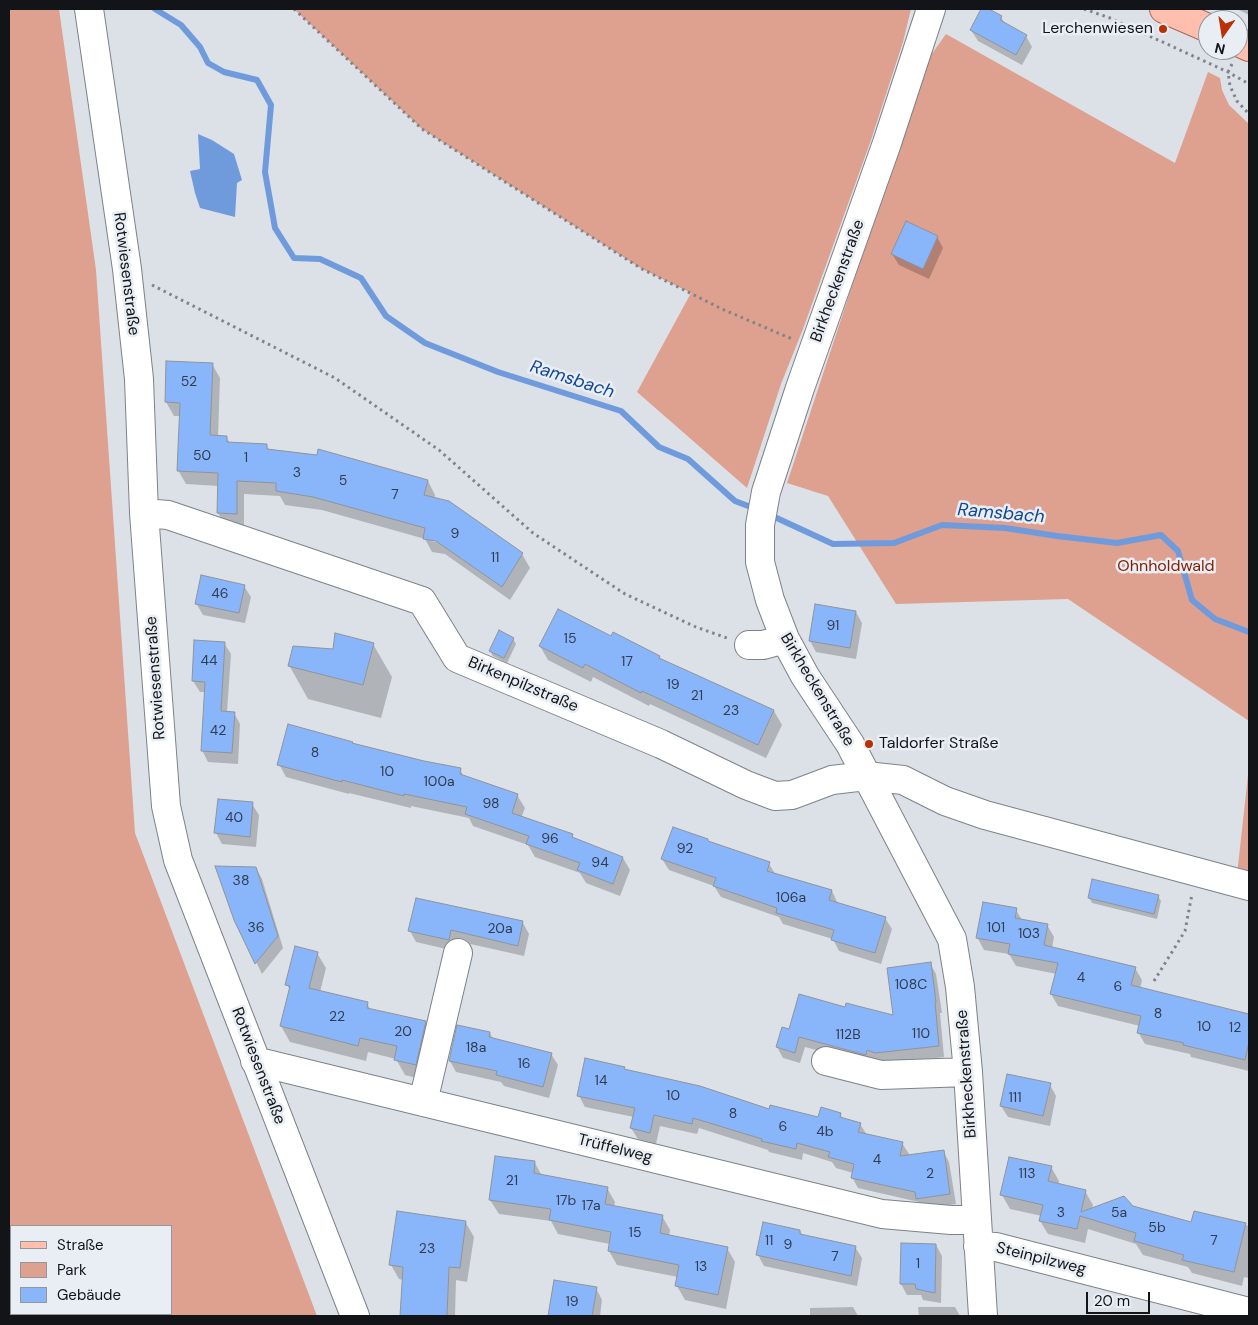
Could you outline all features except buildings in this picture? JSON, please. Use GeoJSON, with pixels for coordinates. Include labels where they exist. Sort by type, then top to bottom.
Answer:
{"type":"FeatureCollection","features":[{"type":"Feature","properties":{"kind":"main road"},"geometry":{"type":"LineString","coordinates":[[1164,9],[1198,24]]}},
{"type":"Feature","properties":{"kind":"street","name":"Rotwiesenstraße"},"geometry":{"type":"LineString","coordinates":[[89,9],[127,269],[139,379],[144,513],[166,806],[178,860],[355,1316]]}},
{"type":"Feature","properties":{"kind":"street","name":"Birkheckenstraße"},"geometry":{"type":"LineString","coordinates":[[931,9],[887,143],[766,492],[760,525],[760,562],[770,600],[785,639],[805,676],[850,744],[952,939],[960,987],[968,1072],[983,1316]]}},
{"type":"Feature","properties":{"kind":"street","name":"Birkenpilzstraße"},"geometry":{"type":"LineString","coordinates":[[144,513],[168,515],[422,602],[457,658],[661,744],[746,785],[776,796],[792,795],[832,780],[866,776]]}},
{"type":"Feature","properties":{"kind":"street"},"geometry":{"type":"LineString","coordinates":[[749,645],[763,645],[785,639]]}},
{"type":"Feature","properties":{"kind":"street"},"geometry":{"type":"LineString","coordinates":[[866,776],[903,780],[946,801],[985,815],[1249,886]]}},
{"type":"Feature","properties":{"kind":"street"},"geometry":{"type":"LineString","coordinates":[[423,1102],[458,952]]}},
{"type":"Feature","properties":{"kind":"street","name":"Trüffelweg"},"geometry":{"type":"LineString","coordinates":[[255,1061],[882,1214],[951,1220],[978,1233]]}},
{"type":"Feature","properties":{"kind":"street"},"geometry":{"type":"LineString","coordinates":[[826,1061],[881,1075],[968,1072]]}},
{"type":"Feature","properties":{"kind":"street","name":"Steinpilzweg"},"geometry":{"type":"LineString","coordinates":[[978,1233],[996,1247],[1249,1312]]}},
{"type":"Feature","properties":{"kind":"path"},"geometry":{"type":"LineString","coordinates":[[294,9],[422,129],[642,269],[722,308],[814,349]]}},
{"type":"Feature","properties":{"kind":"path"},"geometry":{"type":"LineString","coordinates":[[1084,9],[1110,18],[1228,72],[1249,84]]}},
{"type":"Feature","properties":{"kind":"path"},"geometry":{"type":"LineString","coordinates":[[1228,72],[1230,86],[1237,101],[1249,114]]}},
{"type":"Feature","properties":{"kind":"path"},"geometry":{"type":"LineString","coordinates":[[127,269],[154,286],[335,378],[439,450],[533,533],[625,594],[696,627],[749,645]]}},
{"type":"Feature","properties":{"kind":"path"},"geometry":{"type":"LineString","coordinates":[[1154,982],[1185,931],[1196,872]]}},
{"type":"Feature","properties":{"kind":"green space"},"geometry":{"type":"Polygon","coordinates":[[[9,9],[59,9],[96,270],[135,833],[317,1316],[9,1316],[9,9]]]}},
{"type":"Feature","properties":{"kind":"green space"},"geometry":{"type":"Polygon","coordinates":[[[294,9],[911,9],[903,42],[871,140],[803,329],[781,384],[747,488],[637,392],[691,293],[642,269],[422,129],[294,9]]]}},
{"type":"Feature","properties":{"kind":"green space","name":"Ohnholdwald"},"geometry":{"type":"Polygon","coordinates":[[[946,34],[1175,163],[1208,72],[1220,78],[1222,90],[1229,105],[1249,124],[1249,721],[1068,599],[896,604],[828,496],[787,483],[926,62],[946,34]]]}},
{"type":"Feature","properties":{"kind":"green space"},"geometry":{"type":"Polygon","coordinates":[[[1249,766],[1249,878],[1237,875],[1249,766]]]}},
{"type":"Feature","properties":{"kind":"water"},"geometry":{"type":"Polygon","coordinates":[[[198,134],[212,140],[234,154],[242,180],[237,183],[235,217],[200,208],[190,171],[200,169],[198,134]]]}},
{"type":"Feature","properties":{"kind":"waterway","name":"Ramsbach"},"geometry":{"type":"LineString","coordinates":[[155,9],[181,25],[200,47],[208,63],[224,72],[257,80],[271,105],[265,172],[275,228],[294,258],[320,259],[361,278],[386,316],[425,343],[498,372],[621,411],[659,447],[688,459],[735,501],[756,509]]}},
{"type":"Feature","properties":{"kind":"waterway","name":"Ramsbach"},"geometry":{"type":"LineString","coordinates":[[768,514],[833,544],[894,543],[942,525],[1005,528],[1117,543],[1161,535],[1178,551],[1192,600],[1215,619],[1249,632]]}},
{"type":"Feature","properties":{"kind":"place","name":"Lerchenwiesen"},"geometry":{"type":"Point","coordinates":[1163,29]}},
{"type":"Feature","properties":{"kind":"place","name":"Taldorfer Straße"},"geometry":{"type":"Point","coordinates":[869,744]}}]}
